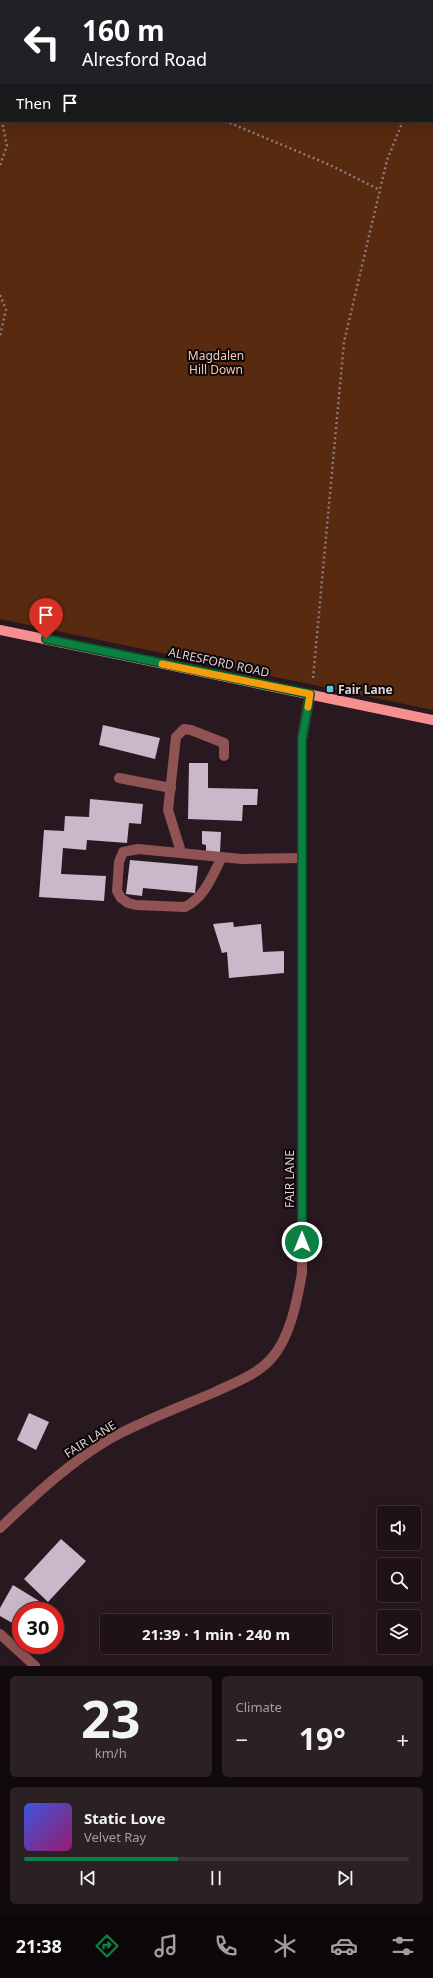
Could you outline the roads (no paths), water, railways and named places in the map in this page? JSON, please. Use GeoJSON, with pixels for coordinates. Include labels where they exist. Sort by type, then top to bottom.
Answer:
{"type":"FeatureCollection","features":[{"type":"Feature","properties":{"kind":"main road","name":"ALRESFORD ROAD"},"geometry":{"type":"LineString","coordinates":[[0,630],[433,720]]}},
{"type":"Feature","properties":{"kind":"street","name":"FAIR LANE"},"geometry":{"type":"LineString","coordinates":[[0,1528],[38,1492],[86,1455],[113,1437],[242,1380],[270,1360],[284,1338],[296,1307],[302,1273],[302,739],[310,694]]}},
{"type":"Feature","properties":{"kind":"street"},"geometry":{"type":"LineString","coordinates":[[181,852],[168,810],[176,737],[184,730],[191,730],[224,743],[224,756]]}},
{"type":"Feature","properties":{"kind":"street"},"geometry":{"type":"LineString","coordinates":[[119,778],[171,788]]}},
{"type":"Feature","properties":{"kind":"street"},"geometry":{"type":"LineString","coordinates":[[222,857],[203,892],[192,903],[185,907],[136,905],[128,903],[118,896],[119,862],[123,852],[138,849],[181,852],[242,859],[302,858]]}},
{"type":"Feature","properties":{"kind":"street"},"geometry":{"type":"LineString","coordinates":[[0,1634],[35,1666]]}},
{"type":"Feature","properties":{"kind":"place","name":"Fair Lane"},"geometry":{"type":"Point","coordinates":[330,689]}},
{"type":"Feature","properties":{"kind":"park label","name":"Magdalen Hill Down"},"geometry":{"type":"Point","coordinates":[216,362]}}]}
